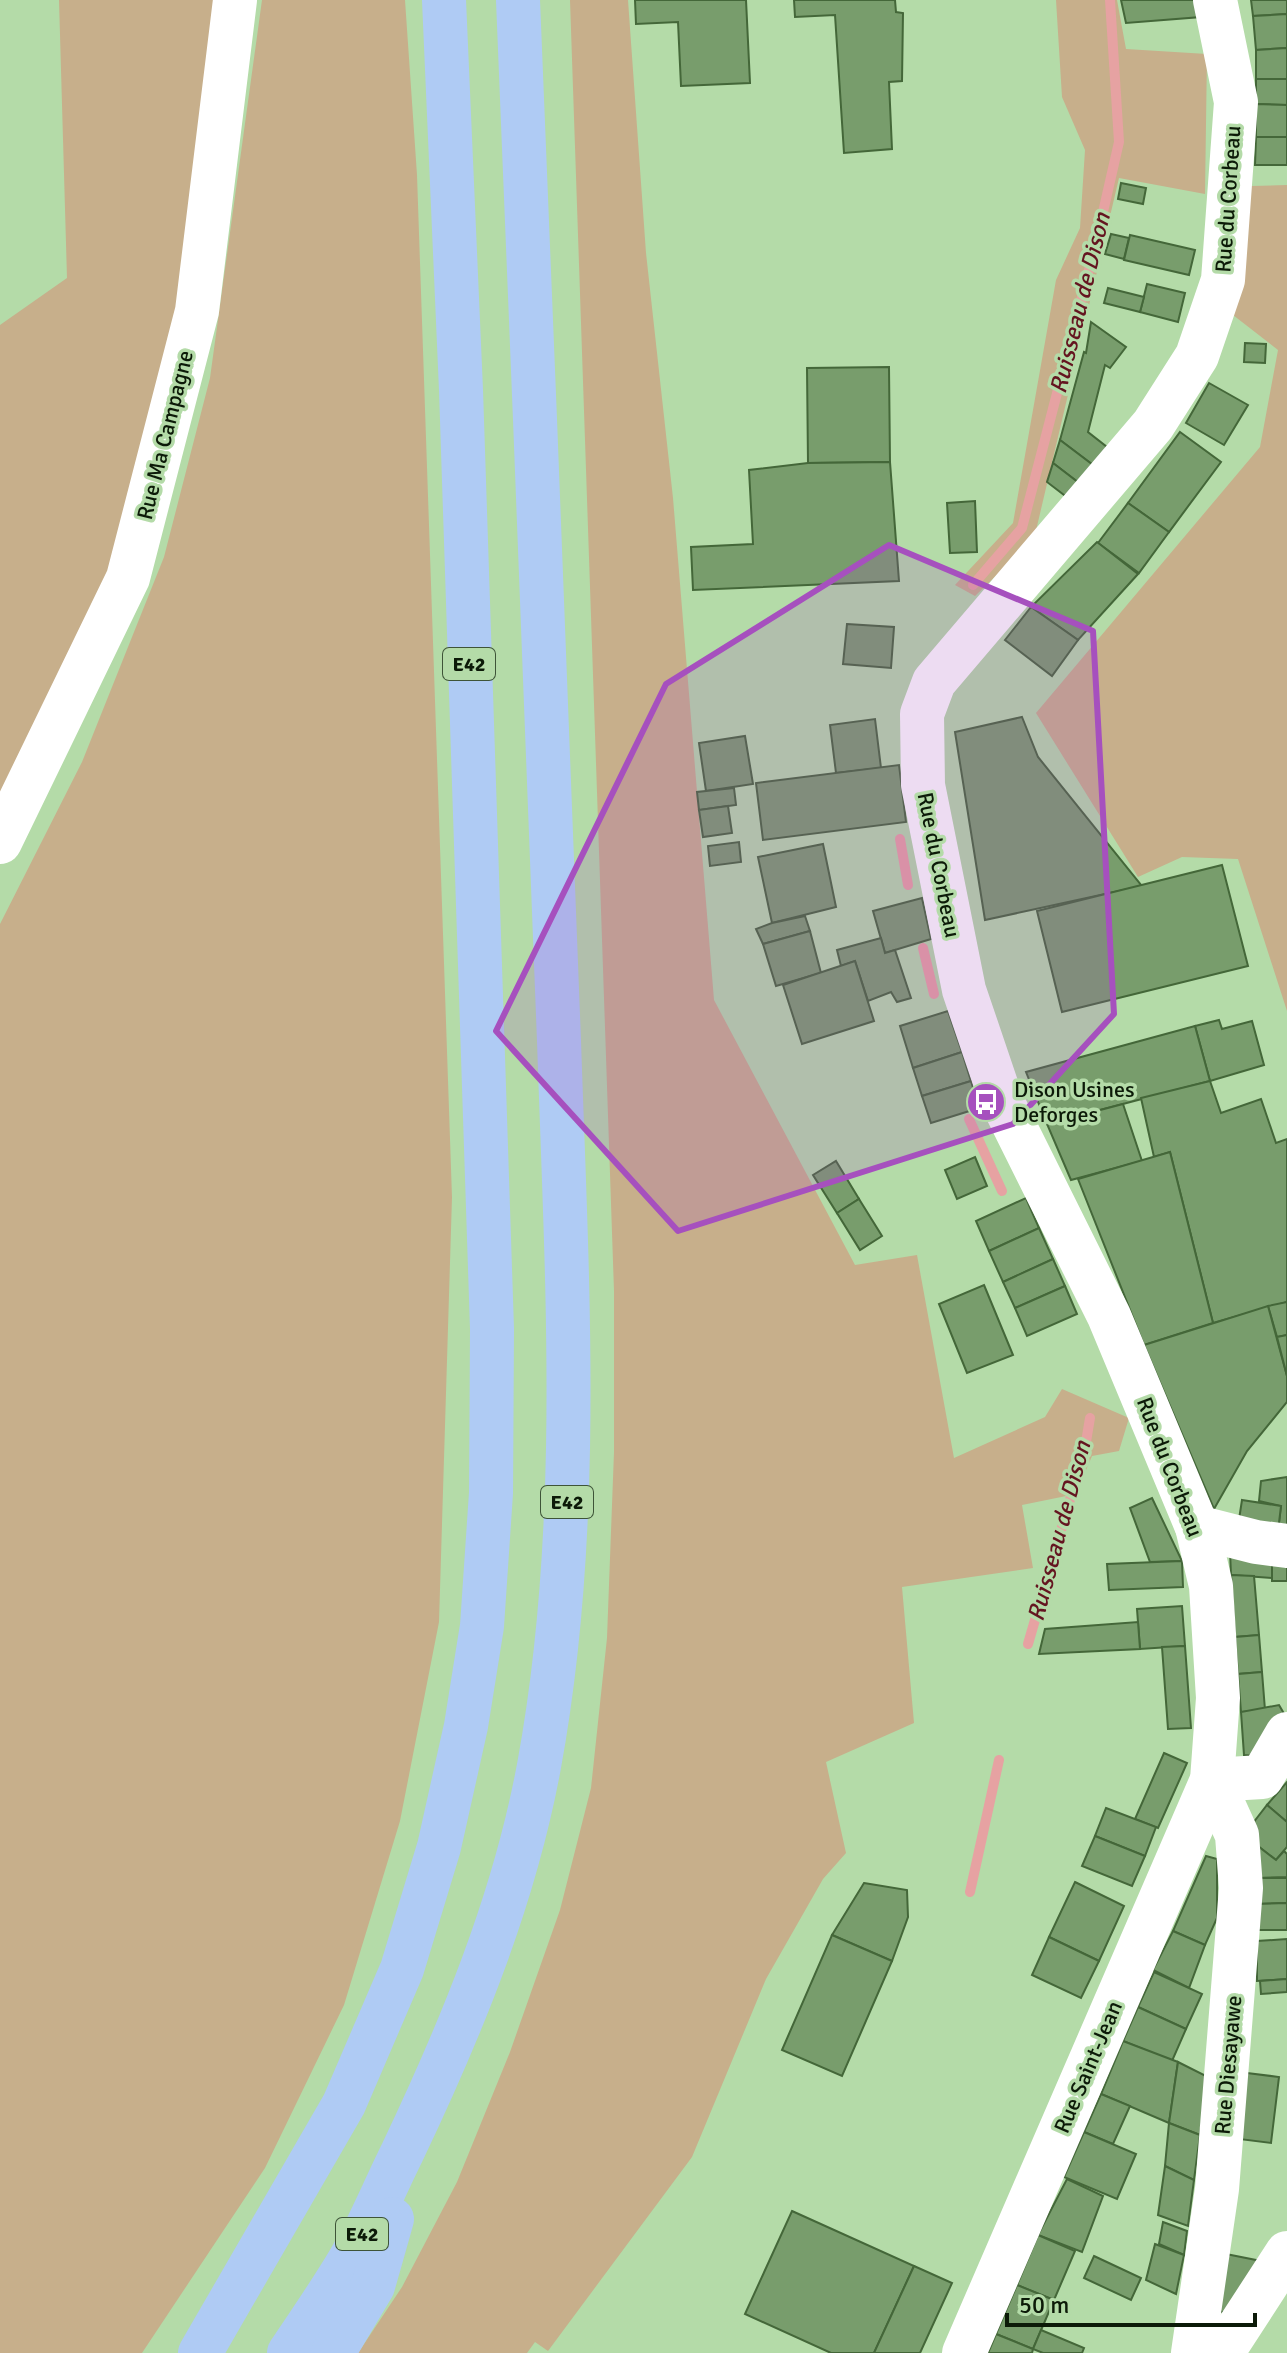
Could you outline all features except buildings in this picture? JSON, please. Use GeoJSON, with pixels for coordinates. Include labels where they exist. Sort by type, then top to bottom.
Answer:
{"type":"FeatureCollection","features":[{"type":"Feature","properties":{"kind":"highway","name":"E42"},"geometry":{"type":"LineString","coordinates":[[200,2353],[344,2104],[402,1969],[439,1847],[466,1726],[482,1626],[491,1493],[492,1329],[461,390],[444,0]]}},
{"type":"Feature","properties":{"kind":"highway","name":"E42"},"geometry":{"type":"LineString","coordinates":[[289,2353],[351,2257],[423,2109],[476,1986],[509,1888],[539,1769],[555,1658],[567,1506],[569,1342],[555,891],[518,0]]}},
{"type":"Feature","properties":{"kind":"highway"},"geometry":{"type":"LineString","coordinates":[[333,2353],[373,2286],[423,2109]]}},
{"type":"Feature","properties":{"kind":"street","name":"Rue Ma Campagne"},"geometry":{"type":"LineString","coordinates":[[0,842],[128,578],[197,311],[235,0]]}},
{"type":"Feature","properties":{"kind":"street","name":"Rue du Corbeau"},"geometry":{"type":"LineString","coordinates":[[1212,1780],[1218,1698],[1211,1586],[1197,1527],[1109,1316],[1001,1099],[964,990],[923,785],[922,714],[934,682],[1153,425],[1197,356],[1223,280],[1236,102],[1215,0]]}},
{"type":"Feature","properties":{"kind":"street"},"geometry":{"type":"LineString","coordinates":[[1197,1527],[1256,1542],[1287,1546]]}},
{"type":"Feature","properties":{"kind":"street"},"geometry":{"type":"LineString","coordinates":[[1212,1780],[1262,1777],[1287,1734]]}},
{"type":"Feature","properties":{"kind":"street","name":"Rue Saint-Jean"},"geometry":{"type":"LineString","coordinates":[[964,2353],[1212,1780]]}},
{"type":"Feature","properties":{"kind":"street","name":"Rue Diesayawe"},"geometry":{"type":"LineString","coordinates":[[1193,2353],[1217,2189],[1241,1888],[1237,1835],[1212,1780]]}},
{"type":"Feature","properties":{"kind":"street"},"geometry":{"type":"LineString","coordinates":[[1222,2353],[1287,2253]]}},
{"type":"Feature","properties":{"kind":"highlighted area"},"geometry":{"type":"Polygon","coordinates":[[[889,545],[1093,631],[1114,1014],[1013,1124],[678,1231],[496,1031],[666,684],[889,545]]]}},
{"type":"Feature","properties":{"kind":"shaded area"},"geometry":{"type":"Polygon","coordinates":[[[59,0],[222,0],[185,334],[105,597],[0,820],[0,325],[67,278],[59,0]]]}},
{"type":"Feature","properties":{"kind":"shaded area"},"geometry":{"type":"Polygon","coordinates":[[[262,0],[405,0],[417,175],[452,1197],[439,1622],[400,1821],[344,2005],[265,2168],[142,2353],[0,2353],[0,924],[82,762],[164,557],[210,378],[262,0]]]}},
{"type":"Feature","properties":{"kind":"shaded area"},"geometry":{"type":"Polygon","coordinates":[[[570,0],[628,0],[646,253],[673,498],[714,1000],[855,1265],[917,1255],[954,1458],[1045,1417],[1062,1389],[1129,1418],[1119,1451],[1092,1456],[1076,1494],[1022,1505],[1033,1568],[902,1587],[914,1723],[826,1762],[846,1853],[823,1879],[766,1979],[692,2157],[548,2351],[535,2342],[527,2353],[358,2353],[402,2287],[457,2182],[510,2052],[560,1910],[591,1788],[607,1638],[614,1452],[614,1291],[570,0]]]}},
{"type":"Feature","properties":{"kind":"shaded area"},"geometry":{"type":"Polygon","coordinates":[[[1056,0],[1117,0],[1126,49],[1207,54],[1205,194],[1119,178],[1034,539],[975,596],[955,585],[1013,523],[1056,280],[1080,228],[1085,150],[1062,97],[1056,0]]]}},
{"type":"Feature","properties":{"kind":"shaded area"},"geometry":{"type":"Polygon","coordinates":[[[1287,185],[1287,1011],[1238,859],[1182,857],[1138,877],[1036,713],[1260,447],[1278,350],[1233,315],[1251,186],[1287,185]]]}},
{"type":"Feature","properties":{"kind":"waterway","name":"Ruisseau de Dison"},"geometry":{"type":"LineString","coordinates":[[973,585],[1022,528],[1095,247],[1119,142],[1110,0]]}},
{"type":"Feature","properties":{"kind":"waterway","name":"Ruisseau de Dison"},"geometry":{"type":"LineString","coordinates":[[900,839],[908,885]]}},
{"type":"Feature","properties":{"kind":"waterway","name":"Ruisseau de Dison"},"geometry":{"type":"LineString","coordinates":[[923,948],[934,994]]}},
{"type":"Feature","properties":{"kind":"waterway","name":"Ruisseau de Dison"},"geometry":{"type":"LineString","coordinates":[[969,1119],[1002,1191]]}},
{"type":"Feature","properties":{"kind":"waterway","name":"Ruisseau de Dison"},"geometry":{"type":"LineString","coordinates":[[1028,1644],[1085,1448],[1090,1418]]}},
{"type":"Feature","properties":{"kind":"waterway","name":"Ruisseau de Dison"},"geometry":{"type":"LineString","coordinates":[[970,1892],[999,1760]]}},
{"type":"Feature","properties":{"kind":"place","name":"Dison Usines Deforges"},"geometry":{"type":"Point","coordinates":[986,1102]}}]}
